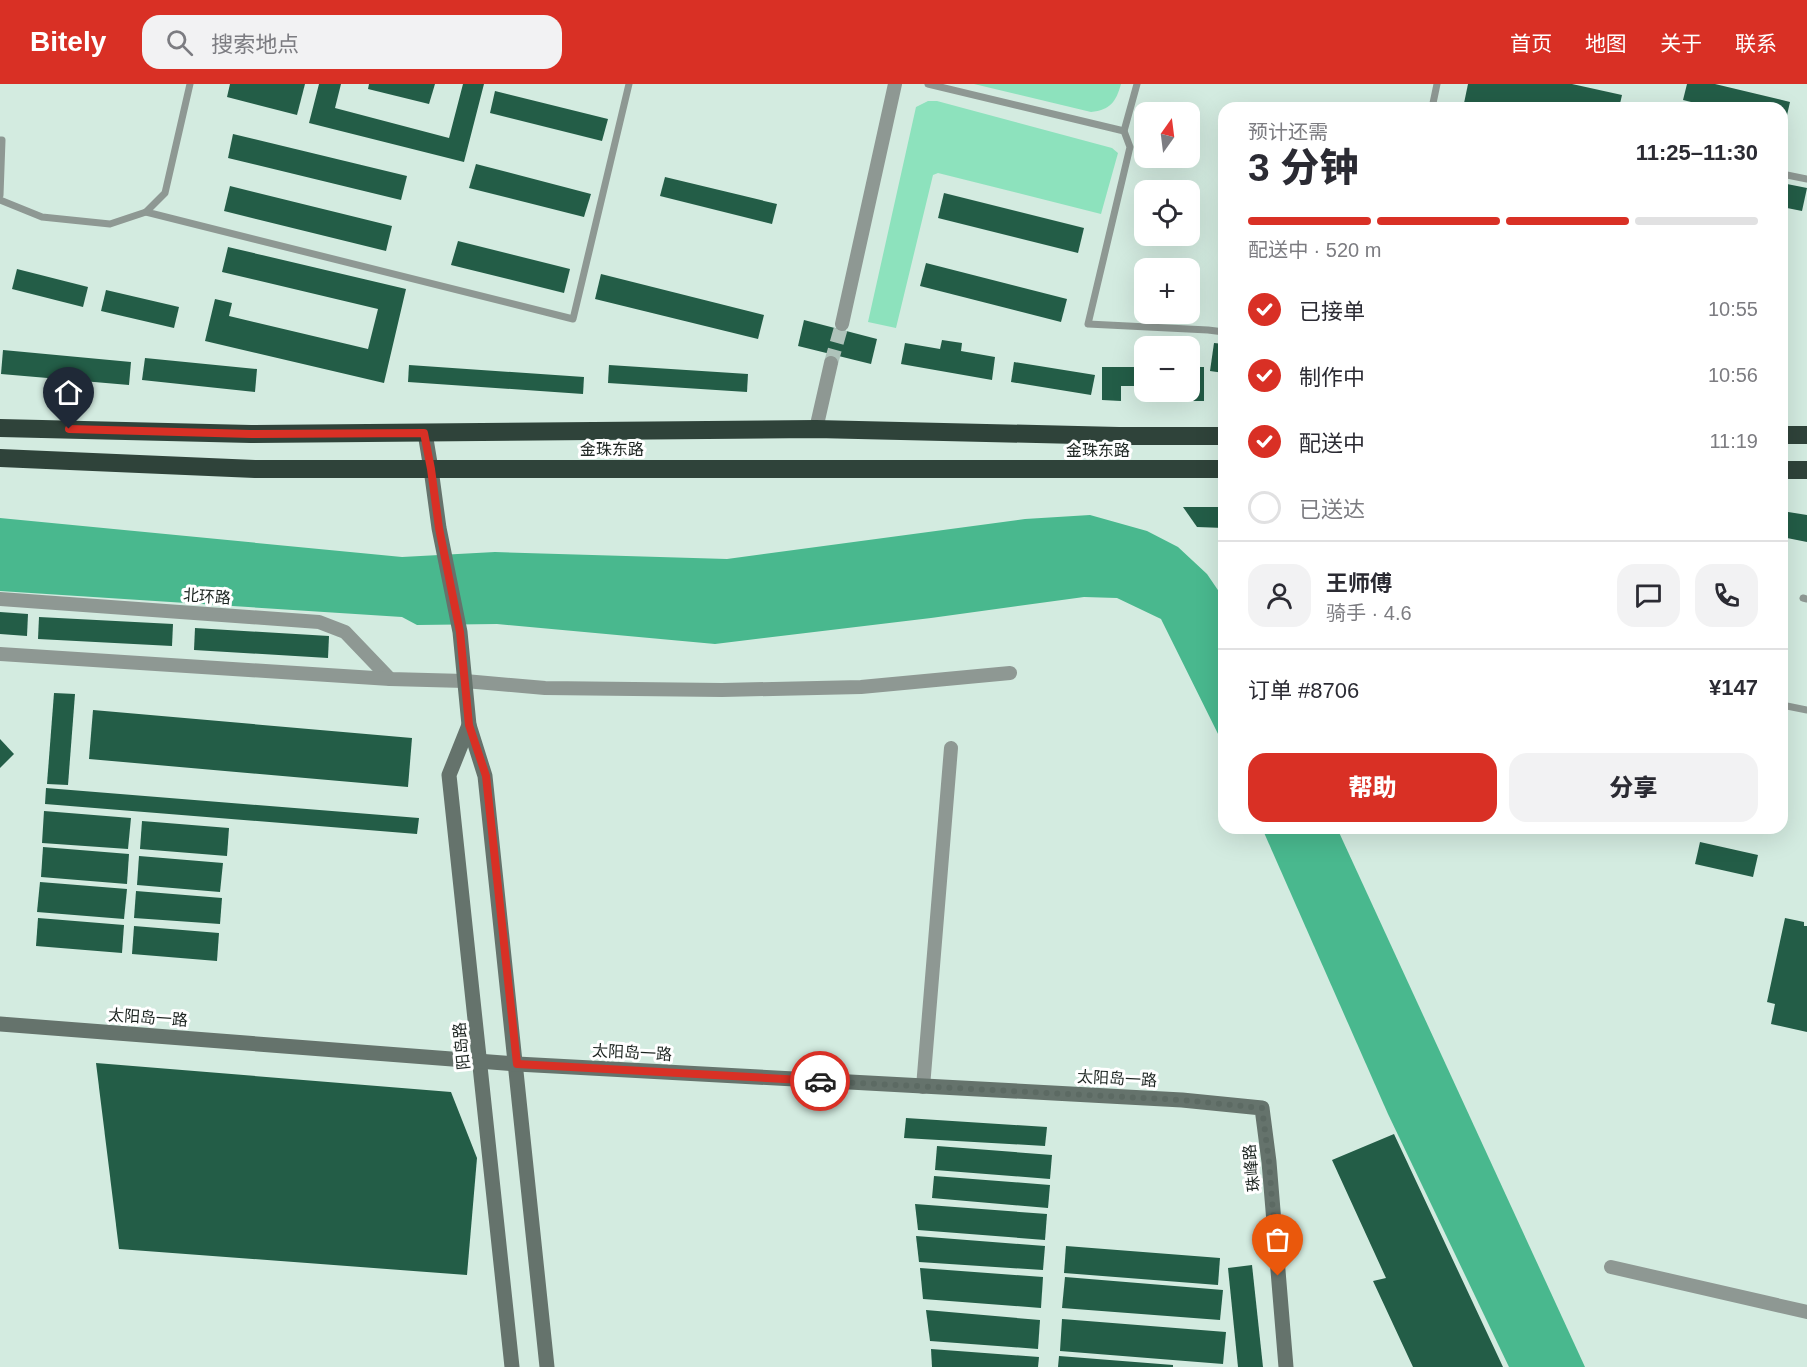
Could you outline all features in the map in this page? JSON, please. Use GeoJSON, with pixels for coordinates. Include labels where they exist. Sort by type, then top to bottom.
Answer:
{"type":"FeatureCollection","features":[{"type":"Feature","properties":{"kind":"highway","name":"金珠东路"},"geometry":{"type":"LineString","coordinates":[[0,428],[251,434],[816,429],[1218,436]]}},
{"type":"Feature","properties":{"kind":"highway"},"geometry":{"type":"LineString","coordinates":[[1788,435],[1807,435]]}},
{"type":"Feature","properties":{"kind":"highway","name":"金珠东路"},"geometry":{"type":"LineString","coordinates":[[0,458],[255,469],[1218,469]]}},
{"type":"Feature","properties":{"kind":"highway"},"geometry":{"type":"LineString","coordinates":[[1788,470],[1807,470]]}},
{"type":"Feature","properties":{"kind":"main road","name":"阳岛路"},"geometry":{"type":"LineString","coordinates":[[424,433],[439,528],[460,632],[469,725],[486,776],[547,1367]]}},
{"type":"Feature","properties":{"kind":"main road","name":"阳岛路"},"geometry":{"type":"LineString","coordinates":[[469,725],[449,775],[512,1367]]}},
{"type":"Feature","properties":{"kind":"main road","name":"太阳岛一路"},"geometry":{"type":"LineString","coordinates":[[0,1024],[517,1064],[1182,1100],[1262,1108]]}},
{"type":"Feature","properties":{"kind":"main road","name":"珠峰路"},"geometry":{"type":"LineString","coordinates":[[1262,1108],[1269,1162],[1286,1367]]}},
{"type":"Feature","properties":{"kind":"street"},"geometry":{"type":"LineString","coordinates":[[842,324],[895,84]]}},
{"type":"Feature","properties":{"kind":"street"},"geometry":{"type":"LineString","coordinates":[[816,429],[831,363]]}},
{"type":"Feature","properties":{"kind":"street","name":"北环路"},"geometry":{"type":"LineString","coordinates":[[0,599],[319,622],[345,632],[390,679]]}},
{"type":"Feature","properties":{"kind":"street"},"geometry":{"type":"LineString","coordinates":[[0,654],[390,679],[465,681],[545,688],[861,687],[1010,673]]}},
{"type":"Feature","properties":{"kind":"street"},"geometry":{"type":"LineString","coordinates":[[923,1087],[951,748]]}},
{"type":"Feature","properties":{"kind":"street"},"geometry":{"type":"LineString","coordinates":[[1611,1267],[1807,1312]]}},
{"type":"Feature","properties":{"kind":"lane"},"geometry":{"type":"LineString","coordinates":[[0,200],[42,217],[110,224],[146,212],[165,193],[190,84]]}},
{"type":"Feature","properties":{"kind":"lane"},"geometry":{"type":"LineString","coordinates":[[146,212],[573,319],[629,84]]}},
{"type":"Feature","properties":{"kind":"lane"},"geometry":{"type":"LineString","coordinates":[[928,84],[1124,131]]}},
{"type":"Feature","properties":{"kind":"lane"},"geometry":{"type":"LineString","coordinates":[[1137,84],[1124,131],[1130,147],[1088,324],[1218,332]]}},
{"type":"Feature","properties":{"kind":"lane"},"geometry":{"type":"LineString","coordinates":[[1433,102],[1437,84]]}},
{"type":"Feature","properties":{"kind":"lane"},"geometry":{"type":"LineString","coordinates":[[0,140],[2,140],[0,195]]}},
{"type":"Feature","properties":{"kind":"lane"},"geometry":{"type":"LineString","coordinates":[[1788,175],[1807,179]]}},
{"type":"Feature","properties":{"kind":"lane"},"geometry":{"type":"LineString","coordinates":[[1788,706],[1807,710]]}},
{"type":"Feature","properties":{"kind":"shaded area"},"geometry":{"type":"Polygon","coordinates":[[[974,84],[1121,84],[1117,96],[1108,107],[1091,112],[974,84]]]}},
{"type":"Feature","properties":{"kind":"shaded area"},"geometry":{"type":"Polygon","coordinates":[[[928,101],[937,101],[1112,148],[1118,153],[1101,214],[938,173],[933,175],[896,328],[868,322],[916,107],[928,101]]]}},
{"type":"Feature","properties":{"kind":"shaded area"},"geometry":{"type":"Polygon","coordinates":[[[1090,515],[1147,531],[1178,547],[1207,574],[1218,590],[1218,734],[1161,619],[1117,598],[1084,597],[715,644],[497,624],[417,625],[402,617],[0,591],[0,518],[402,557],[495,552],[727,559],[1025,519],[1090,515]]]}},
{"type":"Feature","properties":{"kind":"shaded area"},"geometry":{"type":"Polygon","coordinates":[[[1265,834],[1340,834],[1585,1367],[1509,1367],[1388,1114],[1265,834]]]}},
{"type":"Feature","properties":{"kind":"building"},"geometry":{"type":"Polygon","coordinates":[[[230,84],[305,84],[297,115],[227,97],[230,84]]]}},
{"type":"Feature","properties":{"kind":"building"},"geometry":{"type":"Polygon","coordinates":[[[319,84],[341,84],[335,108],[449,138],[463,84],[484,84],[464,162],[309,123],[319,84]]]}},
{"type":"Feature","properties":{"kind":"building"},"geometry":{"type":"Polygon","coordinates":[[[369,84],[435,84],[429,104],[368,89],[369,84]]]}},
{"type":"Feature","properties":{"kind":"building"},"geometry":{"type":"Polygon","coordinates":[[[1468,84],[1572,84],[1622,95],[1620,102],[1464,102],[1468,84]]]}},
{"type":"Feature","properties":{"kind":"building"},"geometry":{"type":"Polygon","coordinates":[[[1687,84],[1715,84],[1790,102],[1788,111],[1788,102],[1691,102],[1683,100],[1687,84]]]}},
{"type":"Feature","properties":{"kind":"building"},"geometry":{"type":"Polygon","coordinates":[[[495,91],[608,119],[602,141],[490,113],[495,91]]]}},
{"type":"Feature","properties":{"kind":"building"},"geometry":{"type":"Polygon","coordinates":[[[233,134],[407,176],[401,200],[228,158],[233,134]]]}},
{"type":"Feature","properties":{"kind":"building"},"geometry":{"type":"Polygon","coordinates":[[[476,164],[591,194],[584,217],[469,188],[476,164]]]}},
{"type":"Feature","properties":{"kind":"building"},"geometry":{"type":"Polygon","coordinates":[[[665,177],[777,204],[772,224],[660,196],[665,177]]]}},
{"type":"Feature","properties":{"kind":"building"},"geometry":{"type":"Polygon","coordinates":[[[1788,184],[1807,188],[1802,211],[1788,208],[1788,184]]]}},
{"type":"Feature","properties":{"kind":"building"},"geometry":{"type":"Polygon","coordinates":[[[230,186],[392,226],[386,251],[224,211],[230,186]]]}},
{"type":"Feature","properties":{"kind":"building"},"geometry":{"type":"Polygon","coordinates":[[[944,193],[1084,228],[1078,253],[938,218],[944,193]]]}},
{"type":"Feature","properties":{"kind":"building"},"geometry":{"type":"Polygon","coordinates":[[[458,241],[570,269],[564,293],[451,265],[458,241]]]}},
{"type":"Feature","properties":{"kind":"building"},"geometry":{"type":"Polygon","coordinates":[[[228,247],[406,289],[384,383],[205,341],[215,299],[232,303],[229,316],[368,349],[378,309],[222,272],[228,247]]]}},
{"type":"Feature","properties":{"kind":"building"},"geometry":{"type":"Polygon","coordinates":[[[926,263],[1067,299],[1061,322],[920,286],[926,263]]]}},
{"type":"Feature","properties":{"kind":"building"},"geometry":{"type":"Polygon","coordinates":[[[17,269],[88,287],[83,307],[12,289],[17,269]]]}},
{"type":"Feature","properties":{"kind":"building"},"geometry":{"type":"Polygon","coordinates":[[[601,274],[764,315],[758,339],[595,299],[601,274]]]}},
{"type":"Feature","properties":{"kind":"building"},"geometry":{"type":"Polygon","coordinates":[[[106,290],[179,307],[174,328],[101,311],[106,290]]]}},
{"type":"Feature","properties":{"kind":"building"},"geometry":{"type":"Polygon","coordinates":[[[804,320],[877,339],[871,364],[798,346],[804,320]]]}},
{"type":"Feature","properties":{"kind":"building"},"geometry":{"type":"Polygon","coordinates":[[[942,340],[962,343],[961,351],[995,357],[992,380],[901,364],[905,343],[940,349],[942,340]]]}},
{"type":"Feature","properties":{"kind":"building"},"geometry":{"type":"Polygon","coordinates":[[[1214,343],[1218,343],[1218,372],[1210,371],[1214,343]]]}},
{"type":"Feature","properties":{"kind":"building"},"geometry":{"type":"Polygon","coordinates":[[[3,350],[131,362],[129,385],[1,374],[3,350]]]}},
{"type":"Feature","properties":{"kind":"building"},"geometry":{"type":"Polygon","coordinates":[[[145,358],[257,369],[255,392],[142,380],[145,358]]]}},
{"type":"Feature","properties":{"kind":"building"},"geometry":{"type":"Polygon","coordinates":[[[1014,362],[1095,375],[1091,395],[1011,382],[1014,362]]]}},
{"type":"Feature","properties":{"kind":"building"},"geometry":{"type":"Polygon","coordinates":[[[409,365],[584,377],[583,394],[408,382],[409,365]]]}},
{"type":"Feature","properties":{"kind":"building"},"geometry":{"type":"Polygon","coordinates":[[[609,365],[748,374],[747,392],[608,383],[609,365]]]}},
{"type":"Feature","properties":{"kind":"building"},"geometry":{"type":"Polygon","coordinates":[[[1102,367],[1134,367],[1134,386],[1121,386],[1121,401],[1102,400],[1102,367]]]}},
{"type":"Feature","properties":{"kind":"building"},"geometry":{"type":"Polygon","coordinates":[[[1200,367],[1204,367],[1204,401],[1200,401],[1200,367]]]}},
{"type":"Feature","properties":{"kind":"building"},"geometry":{"type":"Polygon","coordinates":[[[1183,507],[1218,507],[1218,528],[1197,527],[1183,507]]]}},
{"type":"Feature","properties":{"kind":"building"},"geometry":{"type":"Polygon","coordinates":[[[1788,512],[1807,515],[1807,542],[1788,538],[1788,512]]]}},
{"type":"Feature","properties":{"kind":"building"},"geometry":{"type":"Polygon","coordinates":[[[0,612],[28,614],[27,636],[0,634],[0,612]]]}},
{"type":"Feature","properties":{"kind":"building"},"geometry":{"type":"Polygon","coordinates":[[[39,617],[173,624],[172,646],[38,639],[39,617]]]}},
{"type":"Feature","properties":{"kind":"building"},"geometry":{"type":"Polygon","coordinates":[[[195,628],[329,636],[328,658],[194,650],[195,628]]]}},
{"type":"Feature","properties":{"kind":"building"},"geometry":{"type":"Polygon","coordinates":[[[54,693],[75,694],[68,785],[47,784],[54,693]]]}},
{"type":"Feature","properties":{"kind":"building"},"geometry":{"type":"Polygon","coordinates":[[[93,710],[412,738],[408,787],[89,759],[93,710]]]}},
{"type":"Feature","properties":{"kind":"building"},"geometry":{"type":"Polygon","coordinates":[[[0,739],[14,754],[0,768],[0,739]]]}},
{"type":"Feature","properties":{"kind":"building"},"geometry":{"type":"Polygon","coordinates":[[[46,788],[419,818],[417,834],[45,804],[46,788]]]}},
{"type":"Feature","properties":{"kind":"building"},"geometry":{"type":"Polygon","coordinates":[[[44,811],[131,818],[128,849],[42,843],[44,811]]]}},
{"type":"Feature","properties":{"kind":"building"},"geometry":{"type":"Polygon","coordinates":[[[142,821],[229,828],[227,856],[140,849],[142,821]]]}},
{"type":"Feature","properties":{"kind":"building"},"geometry":{"type":"Polygon","coordinates":[[[1700,842],[1758,855],[1753,877],[1695,864],[1700,842]]]}},
{"type":"Feature","properties":{"kind":"building"},"geometry":{"type":"Polygon","coordinates":[[[43,847],[129,854],[127,884],[41,877],[43,847]]]}},
{"type":"Feature","properties":{"kind":"building"},"geometry":{"type":"Polygon","coordinates":[[[139,856],[223,863],[220,892],[137,885],[139,856]]]}},
{"type":"Feature","properties":{"kind":"building"},"geometry":{"type":"Polygon","coordinates":[[[40,882],[127,889],[124,919],[37,912],[40,882]]]}},
{"type":"Feature","properties":{"kind":"building"},"geometry":{"type":"Polygon","coordinates":[[[136,891],[222,898],[220,924],[134,918],[136,891]]]}},
{"type":"Feature","properties":{"kind":"building"},"geometry":{"type":"Polygon","coordinates":[[[38,918],[124,925],[122,953],[36,946],[38,918]]]}},
{"type":"Feature","properties":{"kind":"building"},"geometry":{"type":"Polygon","coordinates":[[[1785,918],[1804,922],[1804,926],[1807,926],[1807,1032],[1771,1024],[1775,1004],[1767,1002],[1785,918]]]}},
{"type":"Feature","properties":{"kind":"building"},"geometry":{"type":"Polygon","coordinates":[[[134,926],[219,933],[217,961],[132,954],[134,926]]]}},
{"type":"Feature","properties":{"kind":"building"},"geometry":{"type":"Polygon","coordinates":[[[96,1063],[451,1092],[477,1158],[467,1275],[119,1249],[96,1063]]]}},
{"type":"Feature","properties":{"kind":"building"},"geometry":{"type":"Polygon","coordinates":[[[906,1118],[1047,1127],[1045,1146],[904,1138],[906,1118]]]}},
{"type":"Feature","properties":{"kind":"building"},"geometry":{"type":"Polygon","coordinates":[[[1394,1134],[1503,1367],[1413,1367],[1373,1281],[1386,1278],[1332,1160],[1394,1134]]]}},
{"type":"Feature","properties":{"kind":"building"},"geometry":{"type":"Polygon","coordinates":[[[937,1146],[1052,1155],[1050,1179],[935,1170],[937,1146]]]}},
{"type":"Feature","properties":{"kind":"building"},"geometry":{"type":"Polygon","coordinates":[[[934,1176],[1050,1185],[1048,1208],[932,1198],[934,1176]]]}},
{"type":"Feature","properties":{"kind":"building"},"geometry":{"type":"Polygon","coordinates":[[[915,1204],[1047,1214],[1045,1240],[918,1230],[915,1204]]]}},
{"type":"Feature","properties":{"kind":"building"},"geometry":{"type":"Polygon","coordinates":[[[916,1236],[1045,1246],[1043,1270],[919,1262],[916,1236]]]}},
{"type":"Feature","properties":{"kind":"building"},"geometry":{"type":"Polygon","coordinates":[[[1066,1246],[1220,1258],[1218,1285],[1064,1273],[1066,1246]]]}},
{"type":"Feature","properties":{"kind":"building"},"geometry":{"type":"Polygon","coordinates":[[[1252,1265],[1263,1367],[1238,1367],[1228,1268],[1252,1265]]]}},
{"type":"Feature","properties":{"kind":"building"},"geometry":{"type":"Polygon","coordinates":[[[920,1268],[1043,1277],[1041,1308],[923,1299],[920,1268]]]}},
{"type":"Feature","properties":{"kind":"building"},"geometry":{"type":"Polygon","coordinates":[[[1065,1277],[1223,1290],[1220,1320],[1062,1308],[1065,1277]]]}},
{"type":"Feature","properties":{"kind":"building"},"geometry":{"type":"Polygon","coordinates":[[[926,1310],[1040,1320],[1038,1349],[930,1341],[926,1310]]]}},
{"type":"Feature","properties":{"kind":"building"},"geometry":{"type":"Polygon","coordinates":[[[1062,1319],[1226,1332],[1223,1364],[1060,1351],[1062,1319]]]}},
{"type":"Feature","properties":{"kind":"building"},"geometry":{"type":"Polygon","coordinates":[[[931,1349],[1039,1357],[1038,1367],[932,1367],[931,1349]]]}},
{"type":"Feature","properties":{"kind":"building"},"geometry":{"type":"Polygon","coordinates":[[[1059,1356],[1173,1365],[1173,1367],[1058,1367],[1059,1356]]]}},
{"type":"Feature","properties":{"kind":"tunnel"},"geometry":{"type":"LineString","coordinates":[[831,363],[842,324]]}},
{"type":"Feature","properties":{"kind":"way so far"},"geometry":{"type":"LineString","coordinates":[[820,1081],[1182,1100],[1262,1108],[1269,1162],[1278,1276]]}},
{"type":"Feature","properties":{"kind":"route"},"geometry":{"type":"LineString","coordinates":[[69,429],[251,434],[424,433],[439,528],[460,632],[469,725],[486,776],[517,1064],[820,1081]]}}]}
